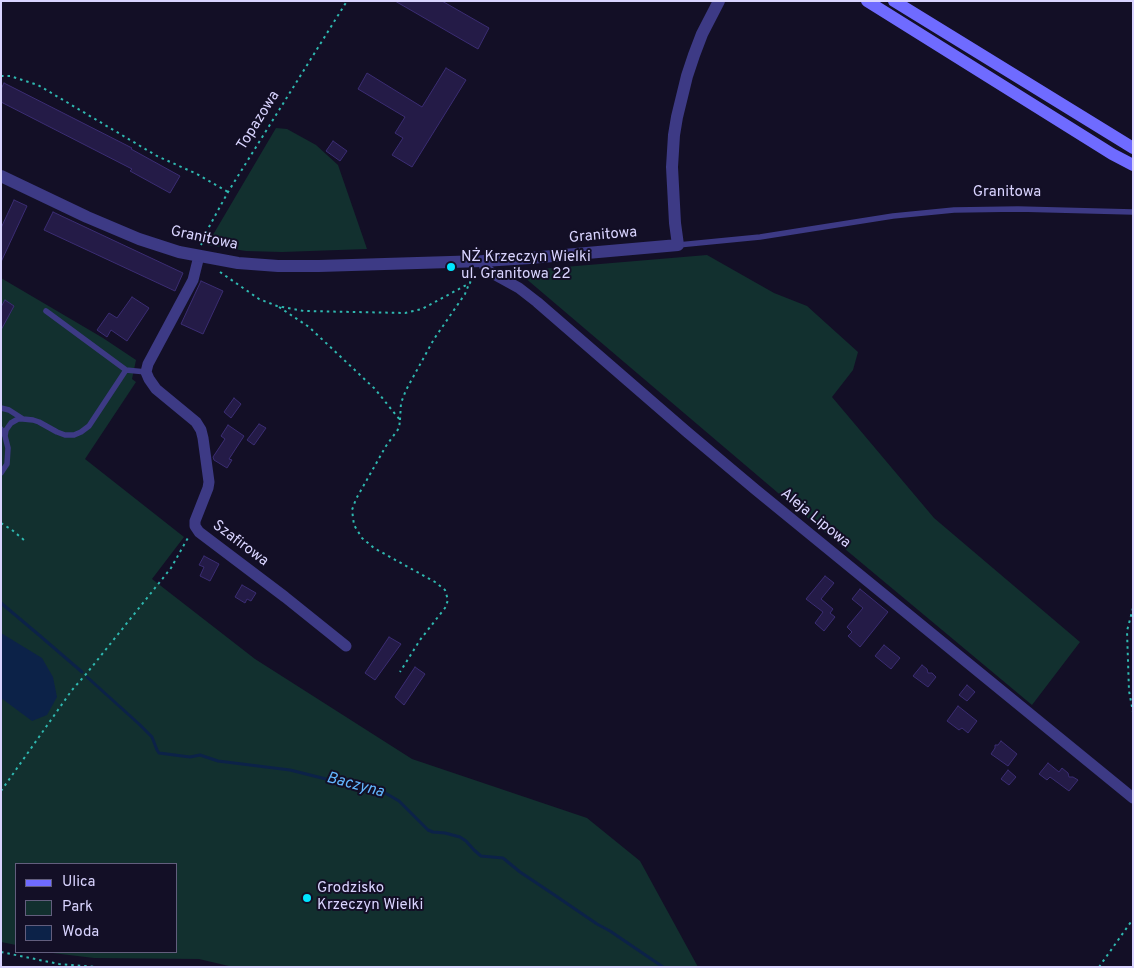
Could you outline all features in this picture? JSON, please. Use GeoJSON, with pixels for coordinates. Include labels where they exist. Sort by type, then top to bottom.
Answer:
{"type":"FeatureCollection","features":[{"type":"Feature","properties":{"kind":"main road"},"geometry":{"type":"LineString","coordinates":[[867,1],[1133,166]]}},
{"type":"Feature","properties":{"kind":"main road"},"geometry":{"type":"LineString","coordinates":[[894,1],[1133,148]]}},
{"type":"Feature","properties":{"kind":"street"},"geometry":{"type":"LineString","coordinates":[[678,245],[672,167],[677,117],[694,55],[719,1]]}},
{"type":"Feature","properties":{"kind":"street","name":"Granitowa"},"geometry":{"type":"LineString","coordinates":[[1,176],[123,233],[168,249],[238,263],[283,266],[480,261],[678,245]]}},
{"type":"Feature","properties":{"kind":"street"},"geometry":{"type":"LineString","coordinates":[[146,372],[148,364],[193,280],[199,256]]}},
{"type":"Feature","properties":{"kind":"street","name":"Aleja Lipowa"},"geometry":{"type":"LineString","coordinates":[[480,261],[488,270],[519,288],[537,302],[749,484],[1133,798]]}},
{"type":"Feature","properties":{"kind":"street","name":"Szafirowa"},"geometry":{"type":"LineString","coordinates":[[146,372],[156,389],[196,422],[201,430],[209,482],[195,521],[195,526],[199,532],[297,606],[346,646]]}},
{"type":"Feature","properties":{"kind":"lane","name":"Granitowa"},"geometry":{"type":"LineString","coordinates":[[678,245],[760,236],[893,216],[954,210],[1010,209],[1133,212]]}},
{"type":"Feature","properties":{"kind":"lane"},"geometry":{"type":"LineString","coordinates":[[46,311],[126,370],[146,372]]}},
{"type":"Feature","properties":{"kind":"lane"},"geometry":{"type":"LineString","coordinates":[[5,436],[6,430],[18,419],[39,422],[65,435],[74,435],[81,432],[89,426],[126,370]]}},
{"type":"Feature","properties":{"kind":"lane"},"geometry":{"type":"LineString","coordinates":[[1,408],[9,410],[23,419]]}},
{"type":"Feature","properties":{"kind":"lane"},"geometry":{"type":"LineString","coordinates":[[1,429],[8,448],[7,464],[1,474]]}},
{"type":"Feature","properties":{"kind":"path","name":"Topazowa"},"geometry":{"type":"LineString","coordinates":[[199,256],[201,244],[228,192],[347,1]]}},
{"type":"Feature","properties":{"kind":"path"},"geometry":{"type":"LineString","coordinates":[[1,76],[10,76],[38,84],[157,156],[197,174],[228,192]]}},
{"type":"Feature","properties":{"kind":"path"},"geometry":{"type":"LineString","coordinates":[[199,256],[259,299],[277,306],[304,311],[405,313],[422,309],[470,283]]}},
{"type":"Feature","properties":{"kind":"path"},"geometry":{"type":"LineString","coordinates":[[400,672],[420,640],[445,608],[448,600],[445,590],[435,582],[374,548],[362,538],[354,525],[352,510],[356,499],[386,446],[399,428],[401,403],[406,390],[434,339],[465,294],[480,261]]}},
{"type":"Feature","properties":{"kind":"path"},"geometry":{"type":"LineString","coordinates":[[277,306],[309,327],[375,389],[400,420]]}},
{"type":"Feature","properties":{"kind":"path"},"geometry":{"type":"LineString","coordinates":[[1,523],[24,540]]}},
{"type":"Feature","properties":{"kind":"path"},"geometry":{"type":"LineString","coordinates":[[1,791],[72,690],[171,568],[195,526]]}},
{"type":"Feature","properties":{"kind":"path"},"geometry":{"type":"LineString","coordinates":[[1133,608],[1127,631],[1129,691],[1133,712]]}},
{"type":"Feature","properties":{"kind":"path"},"geometry":{"type":"LineString","coordinates":[[1099,967],[1133,919]]}},
{"type":"Feature","properties":{"kind":"path"},"geometry":{"type":"LineString","coordinates":[[1,952],[59,964],[134,967]]}},
{"type":"Feature","properties":{"kind":"green space"},"geometry":{"type":"Polygon","coordinates":[[[276,128],[287,129],[316,145],[338,165],[367,249],[282,252],[246,251],[207,245],[276,128]]]}},
{"type":"Feature","properties":{"kind":"green space"},"geometry":{"type":"Polygon","coordinates":[[[707,255],[774,293],[807,306],[858,352],[853,370],[832,397],[934,518],[1080,642],[1032,705],[791,504],[517,271],[707,255]]]}},
{"type":"Feature","properties":{"kind":"green space"},"geometry":{"type":"Polygon","coordinates":[[[1,278],[103,338],[136,360],[132,379],[136,382],[85,459],[184,537],[152,579],[255,659],[412,759],[587,818],[640,861],[698,967],[233,967],[199,959],[94,958],[52,953],[178,953],[178,863],[15,863],[15,945],[1,942],[1,278]]]}},
{"type":"Feature","properties":{"kind":"water"},"geometry":{"type":"Polygon","coordinates":[[[1,633],[42,658],[53,677],[57,697],[47,715],[32,721],[1,698],[1,633]]]}},
{"type":"Feature","properties":{"kind":"building"},"geometry":{"type":"Polygon","coordinates":[[[395,1],[442,1],[489,28],[478,49],[395,1]]]}},
{"type":"Feature","properties":{"kind":"building"},"geometry":{"type":"Polygon","coordinates":[[[446,68],[466,80],[412,167],[392,155],[403,138],[395,133],[405,117],[358,89],[367,73],[422,107],[446,68]]]}},
{"type":"Feature","properties":{"kind":"building"},"geometry":{"type":"Polygon","coordinates":[[[4,83],[132,148],[180,176],[170,193],[130,171],[132,169],[1,102],[1,89],[4,83]]]}},
{"type":"Feature","properties":{"kind":"building"},"geometry":{"type":"Polygon","coordinates":[[[333,141],[347,151],[340,161],[326,151],[333,141]]]}},
{"type":"Feature","properties":{"kind":"building"},"geometry":{"type":"Polygon","coordinates":[[[14,200],[27,206],[1,262],[1,228],[14,200]]]}},
{"type":"Feature","properties":{"kind":"building"},"geometry":{"type":"Polygon","coordinates":[[[53,212],[183,273],[175,291],[44,230],[53,212]]]}},
{"type":"Feature","properties":{"kind":"building"},"geometry":{"type":"Polygon","coordinates":[[[201,281],[223,291],[203,334],[181,324],[201,281]]]}},
{"type":"Feature","properties":{"kind":"building"},"geometry":{"type":"Polygon","coordinates":[[[132,297],[149,308],[127,341],[111,330],[107,337],[97,330],[109,313],[117,318],[132,297]]]}},
{"type":"Feature","properties":{"kind":"building"},"geometry":{"type":"Polygon","coordinates":[[[5,300],[14,306],[1,330],[1,307],[5,300]]]}},
{"type":"Feature","properties":{"kind":"building"},"geometry":{"type":"Polygon","coordinates":[[[234,398],[241,404],[231,418],[224,412],[234,398]]]}},
{"type":"Feature","properties":{"kind":"building"},"geometry":{"type":"Polygon","coordinates":[[[259,424],[266,428],[254,445],[247,440],[259,424]]]}},
{"type":"Feature","properties":{"kind":"building"},"geometry":{"type":"Polygon","coordinates":[[[228,425],[244,436],[229,459],[232,460],[227,468],[214,460],[213,457],[225,439],[221,436],[228,425]]]}},
{"type":"Feature","properties":{"kind":"building"},"geometry":{"type":"Polygon","coordinates":[[[204,556],[219,564],[210,581],[200,576],[204,567],[199,565],[204,556]]]}},
{"type":"Feature","properties":{"kind":"building"},"geometry":{"type":"Polygon","coordinates":[[[825,576],[834,583],[821,599],[833,609],[830,613],[835,617],[824,631],[815,623],[823,612],[806,599],[825,576]]]}},
{"type":"Feature","properties":{"kind":"building"},"geometry":{"type":"Polygon","coordinates":[[[242,585],[256,593],[251,601],[247,599],[245,603],[235,597],[242,585]]]}},
{"type":"Feature","properties":{"kind":"building"},"geometry":{"type":"Polygon","coordinates":[[[860,589],[888,612],[860,647],[848,636],[852,632],[847,627],[863,608],[852,599],[860,589]]]}},
{"type":"Feature","properties":{"kind":"building"},"geometry":{"type":"Polygon","coordinates":[[[389,637],[401,644],[375,680],[365,673],[389,637]]]}},
{"type":"Feature","properties":{"kind":"building"},"geometry":{"type":"Polygon","coordinates":[[[884,645],[900,658],[891,669],[875,656],[884,645]]]}},
{"type":"Feature","properties":{"kind":"building"},"geometry":{"type":"Polygon","coordinates":[[[922,665],[927,669],[928,673],[932,673],[936,677],[928,687],[913,676],[922,665]]]}},
{"type":"Feature","properties":{"kind":"building"},"geometry":{"type":"Polygon","coordinates":[[[415,667],[425,674],[404,705],[395,697],[415,667]]]}},
{"type":"Feature","properties":{"kind":"building"},"geometry":{"type":"Polygon","coordinates":[[[967,685],[975,692],[967,701],[959,695],[967,685]]]}},
{"type":"Feature","properties":{"kind":"building"},"geometry":{"type":"Polygon","coordinates":[[[958,706],[977,721],[968,733],[962,728],[959,730],[947,721],[958,706]]]}},
{"type":"Feature","properties":{"kind":"building"},"geometry":{"type":"Polygon","coordinates":[[[1001,741],[1017,754],[1008,766],[991,754],[995,745],[998,745],[1001,741]]]}},
{"type":"Feature","properties":{"kind":"building"},"geometry":{"type":"Polygon","coordinates":[[[1048,763],[1059,772],[1062,768],[1068,773],[1069,777],[1078,780],[1069,791],[1050,777],[1047,780],[1039,774],[1048,763]]]}},
{"type":"Feature","properties":{"kind":"building"},"geometry":{"type":"Polygon","coordinates":[[[1008,770],[1016,777],[1009,785],[1001,779],[1008,770]]]}},
{"type":"Feature","properties":{"kind":"waterway","name":"Baczyna"},"geometry":{"type":"LineString","coordinates":[[1,603],[82,672]]}},
{"type":"Feature","properties":{"kind":"waterway","name":"Baczyna"},"geometry":{"type":"LineString","coordinates":[[87,677],[152,737],[159,753],[190,757],[200,755],[218,761],[290,770],[387,794],[399,801],[428,830],[460,837],[481,856],[503,858],[520,872],[663,967]]}},
{"type":"Feature","properties":{"kind":"place","name":"NŻ Krzeczyn Wielki ul. Granitowa 22"},"geometry":{"type":"Point","coordinates":[451,267]}},
{"type":"Feature","properties":{"kind":"place","name":"Grodzisko Krzeczyn Wielki"},"geometry":{"type":"Point","coordinates":[307,898]}}]}
